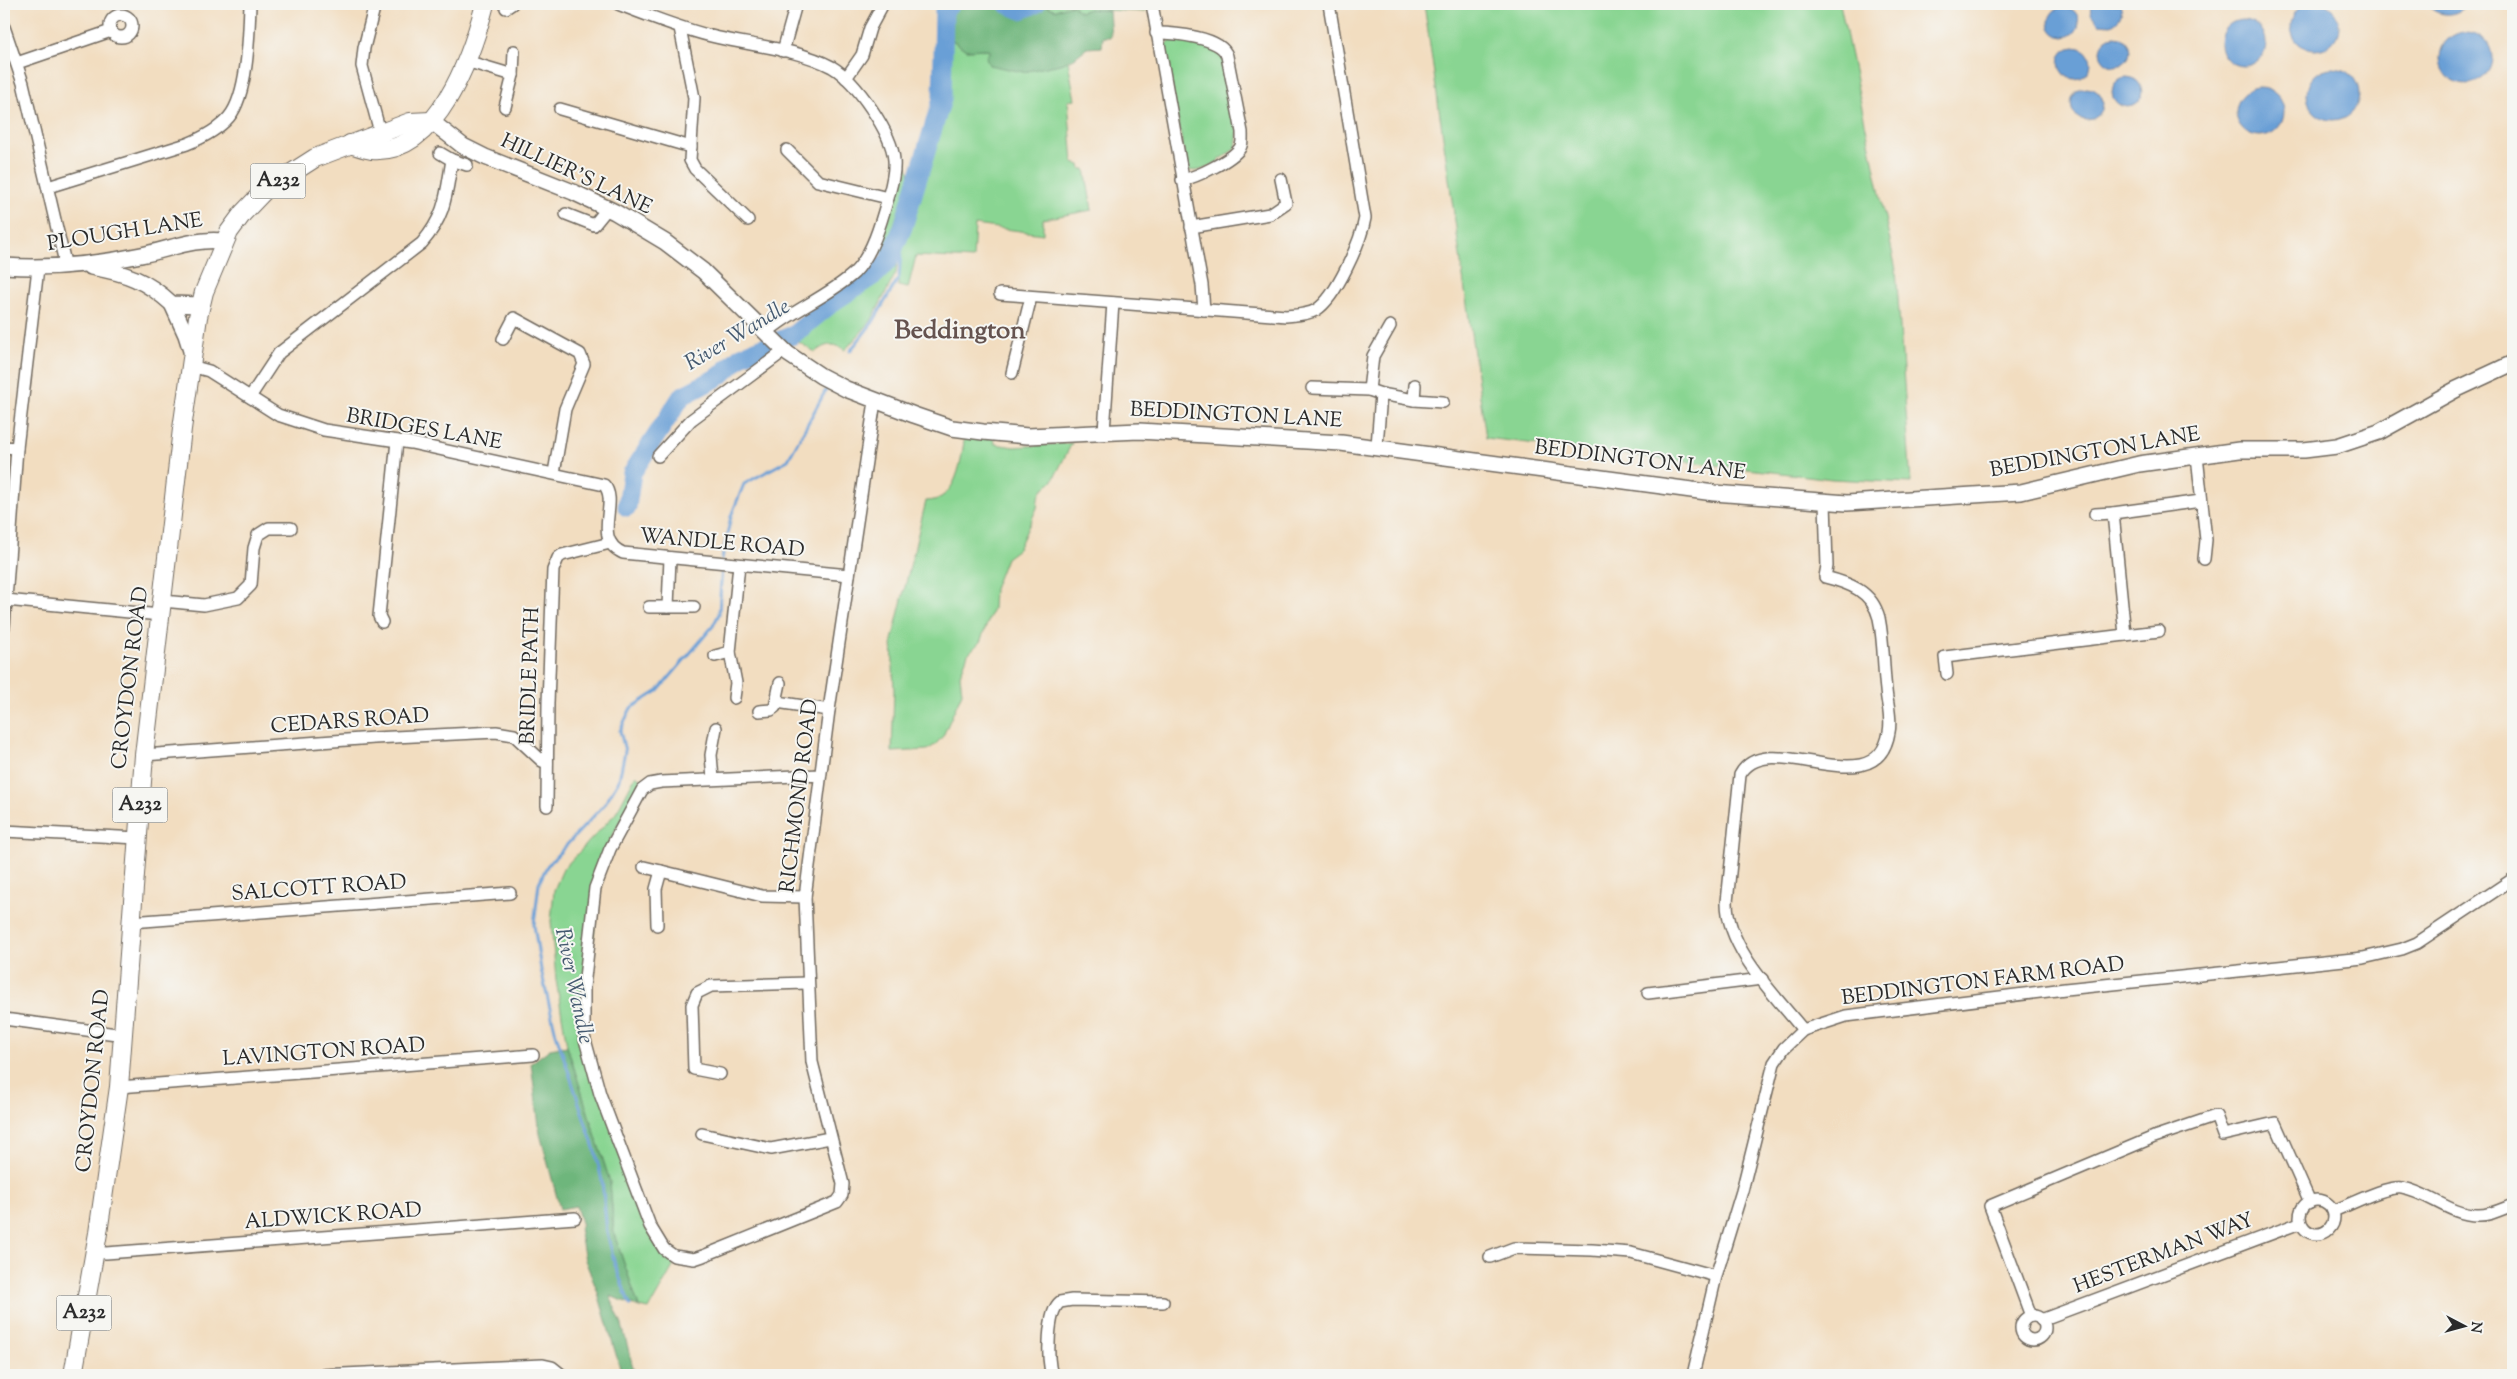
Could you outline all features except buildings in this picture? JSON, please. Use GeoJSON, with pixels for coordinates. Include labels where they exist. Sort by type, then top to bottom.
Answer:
{"type":"FeatureCollection","features":[{"type":"Feature","properties":{"kind":"highway"},"geometry":{"type":"LineString","coordinates":[[350,144],[373,150],[394,147],[424,132],[450,95],[478,31],[485,4]]}},
{"type":"Feature","properties":{"kind":"highway","name":"CROYDON ROAD"},"geometry":{"type":"LineString","coordinates":[[73,1375],[95,1252],[118,1087],[124,1035],[144,755],[191,360],[200,305],[210,272],[234,223],[265,190],[315,158],[410,122],[431,121]]}},
{"type":"Feature","properties":{"kind":"main road","name":"HILLIER'S LANE"},"geometry":{"type":"LineString","coordinates":[[431,121],[463,146],[500,165],[546,181],[607,208],[642,228],[688,259],[766,333]]}},
{"type":"Feature","properties":{"kind":"main road","name":"PLOUGH LANE"},"geometry":{"type":"LineString","coordinates":[[4,266],[38,268],[82,266],[130,257],[199,240],[224,241]]}},
{"type":"Feature","properties":{"kind":"main road"},"geometry":{"type":"LineString","coordinates":[[130,257],[133,277]]}},
{"type":"Feature","properties":{"kind":"main road"},"geometry":{"type":"LineString","coordinates":[[82,266],[133,277],[154,288],[172,304],[186,334],[191,360]]}},
{"type":"Feature","properties":{"kind":"main road"},"geometry":{"type":"LineString","coordinates":[[172,304],[200,305]]}},
{"type":"Feature","properties":{"kind":"main road","name":"BEDDINGTON LANE"},"geometry":{"type":"LineString","coordinates":[[766,333],[784,351],[837,385],[875,401],[941,424],[976,432],[1028,436],[1104,431],[1165,432],[1377,446],[1670,488],[1847,503],[2021,492],[2139,464],[2239,450],[2304,450],[2336,446],[2360,439],[2410,417],[2455,390],[2513,364]]}},
{"type":"Feature","properties":{"kind":"street"},"geometry":{"type":"LineString","coordinates":[[48,187],[187,144],[201,138],[222,124],[234,109],[239,95],[247,53],[250,4]]}},
{"type":"Feature","properties":{"kind":"street"},"geometry":{"type":"LineString","coordinates":[[375,4],[362,58],[363,76],[380,132]]}},
{"type":"Feature","properties":{"kind":"street"},"geometry":{"type":"LineString","coordinates":[[618,4],[680,28],[783,51],[825,64],[846,78],[869,107],[891,145],[894,172],[888,198],[873,242],[854,273],[766,333]]}},
{"type":"Feature","properties":{"kind":"street"},"geometry":{"type":"LineString","coordinates":[[783,51],[796,4]]}},
{"type":"Feature","properties":{"kind":"street"},"geometry":{"type":"LineString","coordinates":[[846,78],[862,55],[870,28],[883,4]]}},
{"type":"Feature","properties":{"kind":"street"},"geometry":{"type":"LineString","coordinates":[[1152,4],[1202,285],[1204,310]]}},
{"type":"Feature","properties":{"kind":"street"},"geometry":{"type":"LineString","coordinates":[[1000,294],[1286,316],[1299,315],[1316,310],[1325,302],[1337,284],[1362,233],[1366,218],[1328,4]]}},
{"type":"Feature","properties":{"kind":"street"},"geometry":{"type":"LineString","coordinates":[[4,27],[17,63],[66,266]]}},
{"type":"Feature","properties":{"kind":"street"},"geometry":{"type":"LineString","coordinates":[[680,28],[694,98],[690,160],[695,169],[748,220]]}},
{"type":"Feature","properties":{"kind":"street"},"geometry":{"type":"LineString","coordinates":[[17,63],[111,31]]}},
{"type":"Feature","properties":{"kind":"street"},"geometry":{"type":"LineString","coordinates":[[1156,33],[1175,34],[1215,43],[1224,48],[1228,56],[1242,139],[1238,150],[1202,174],[1182,180]]}},
{"type":"Feature","properties":{"kind":"street"},"geometry":{"type":"LineString","coordinates":[[505,107],[514,75],[514,51]]}},
{"type":"Feature","properties":{"kind":"street"},"geometry":{"type":"LineString","coordinates":[[466,61],[514,75]]}},
{"type":"Feature","properties":{"kind":"street"},"geometry":{"type":"LineString","coordinates":[[560,109],[690,147]]}},
{"type":"Feature","properties":{"kind":"street"},"geometry":{"type":"LineString","coordinates":[[787,150],[818,181],[888,198]]}},
{"type":"Feature","properties":{"kind":"street"},"geometry":{"type":"LineString","coordinates":[[440,153],[452,160],[467,165]]}},
{"type":"Feature","properties":{"kind":"street"},"geometry":{"type":"LineString","coordinates":[[250,397],[279,353],[422,243],[432,232],[437,226],[445,202],[452,160]]}},
{"type":"Feature","properties":{"kind":"street"},"geometry":{"type":"LineString","coordinates":[[1192,227],[1270,214],[1286,203],[1281,179]]}},
{"type":"Feature","properties":{"kind":"street"},"geometry":{"type":"LineString","coordinates":[[566,214],[594,225],[607,208]]}},
{"type":"Feature","properties":{"kind":"street"},"geometry":{"type":"LineString","coordinates":[[4,627],[17,448],[38,268]]}},
{"type":"Feature","properties":{"kind":"street"},"geometry":{"type":"LineString","coordinates":[[1012,373],[1031,297]]}},
{"type":"Feature","properties":{"kind":"street"},"geometry":{"type":"LineString","coordinates":[[1104,431],[1113,303]]}},
{"type":"Feature","properties":{"kind":"street"},"geometry":{"type":"LineString","coordinates":[[503,339],[514,318],[580,354],[584,359],[584,364],[565,409],[554,473]]}},
{"type":"Feature","properties":{"kind":"street"},"geometry":{"type":"LineString","coordinates":[[1369,390],[1373,356],[1390,326]]}},
{"type":"Feature","properties":{"kind":"street"},"geometry":{"type":"LineString","coordinates":[[658,456],[691,420],[784,351]]}},
{"type":"Feature","properties":{"kind":"street","name":"BRIDGES LANE"},"geometry":{"type":"LineString","coordinates":[[191,360],[278,415],[309,426],[339,434],[397,441],[554,473],[606,487],[610,543]]}},
{"type":"Feature","properties":{"kind":"street"},"geometry":{"type":"LineString","coordinates":[[1414,400],[1415,385]]}},
{"type":"Feature","properties":{"kind":"street"},"geometry":{"type":"LineString","coordinates":[[1312,388],[1369,390],[1414,400],[1443,402]]}},
{"type":"Feature","properties":{"kind":"street"},"geometry":{"type":"LineString","coordinates":[[1377,446],[1381,394]]}},
{"type":"Feature","properties":{"kind":"street","name":"RICHMOND ROAD"},"geometry":{"type":"LineString","coordinates":[[712,779],[661,782],[644,786],[604,863],[594,895],[583,1005],[584,1036],[595,1078],[650,1226],[664,1249],[674,1256],[694,1259],[837,1202],[842,1196],[843,1184],[812,1062],[807,983],[805,897],[829,710],[875,401]]}},
{"type":"Feature","properties":{"kind":"street"},"geometry":{"type":"LineString","coordinates":[[382,622],[379,616],[397,441]]}},
{"type":"Feature","properties":{"kind":"street"},"geometry":{"type":"LineString","coordinates":[[4,447],[17,448]]}},
{"type":"Feature","properties":{"kind":"street"},"geometry":{"type":"LineString","coordinates":[[2197,456],[2206,540],[2204,560]]}},
{"type":"Feature","properties":{"kind":"street"},"geometry":{"type":"LineString","coordinates":[[2095,514],[2201,501]]}},
{"type":"Feature","properties":{"kind":"street"},"geometry":{"type":"LineString","coordinates":[[1803,1030],[1762,979],[1734,939],[1727,921],[1726,902],[1740,775],[1744,767],[1754,760],[1762,758],[1858,767],[1881,753],[1890,731],[1883,642],[1877,611],[1866,594],[1858,588],[1825,577],[1827,560],[1825,502]]}},
{"type":"Feature","properties":{"kind":"street"},"geometry":{"type":"LineString","coordinates":[[2113,513],[2125,635]]}},
{"type":"Feature","properties":{"kind":"street"},"geometry":{"type":"LineString","coordinates":[[6,600],[162,608],[204,605],[238,598],[251,585],[254,548],[258,535],[269,528],[291,528]]}},
{"type":"Feature","properties":{"kind":"street","name":"WANDLE ROAD"},"geometry":{"type":"LineString","coordinates":[[566,553],[610,543],[623,553],[849,575]]}},
{"type":"Feature","properties":{"kind":"street","name":"BRIDLE PATH"},"geometry":{"type":"LineString","coordinates":[[547,806],[553,570],[558,558],[566,553]]}},
{"type":"Feature","properties":{"kind":"street"},"geometry":{"type":"LineString","coordinates":[[668,607],[670,558]]}},
{"type":"Feature","properties":{"kind":"street"},"geometry":{"type":"LineString","coordinates":[[734,698],[736,683],[730,652],[736,565]]}},
{"type":"Feature","properties":{"kind":"street"},"geometry":{"type":"LineString","coordinates":[[649,607],[694,607]]}},
{"type":"Feature","properties":{"kind":"street"},"geometry":{"type":"LineString","coordinates":[[1947,674],[1946,657],[2159,631]]}},
{"type":"Feature","properties":{"kind":"street"},"geometry":{"type":"LineString","coordinates":[[715,656],[730,652]]}},
{"type":"Feature","properties":{"kind":"street"},"geometry":{"type":"LineString","coordinates":[[759,711],[772,710],[777,702],[780,683]]}},
{"type":"Feature","properties":{"kind":"street"},"geometry":{"type":"LineString","coordinates":[[777,702],[829,710]]}},
{"type":"Feature","properties":{"kind":"street"},"geometry":{"type":"LineString","coordinates":[[716,728],[711,755],[712,779],[820,775]]}},
{"type":"Feature","properties":{"kind":"street","name":"CEDARS ROAD"},"geometry":{"type":"LineString","coordinates":[[144,755],[374,738],[496,732],[514,735],[542,761],[547,763]]}},
{"type":"Feature","properties":{"kind":"street"},"geometry":{"type":"LineString","coordinates":[[4,831],[138,838]]}},
{"type":"Feature","properties":{"kind":"street"},"geometry":{"type":"LineString","coordinates":[[644,867],[762,896],[805,897]]}},
{"type":"Feature","properties":{"kind":"street"},"geometry":{"type":"LineString","coordinates":[[657,925],[656,889],[661,871]]}},
{"type":"Feature","properties":{"kind":"street","name":"BEDDINGTON FARM ROAD"},"geometry":{"type":"LineString","coordinates":[[1693,1375],[1716,1276],[1742,1191],[1774,1063],[1784,1048],[1803,1030],[1846,1016],[2371,956],[2402,949],[2416,943],[2513,879]]}},
{"type":"Feature","properties":{"kind":"street","name":"SALCOTT ROAD"},"geometry":{"type":"LineString","coordinates":[[131,922],[510,893]]}},
{"type":"Feature","properties":{"kind":"street"},"geometry":{"type":"LineString","coordinates":[[1648,992],[1762,979]]}},
{"type":"Feature","properties":{"kind":"street"},"geometry":{"type":"LineString","coordinates":[[720,1074],[694,1068],[692,1005],[697,993],[711,986],[807,983]]}},
{"type":"Feature","properties":{"kind":"street"},"geometry":{"type":"LineString","coordinates":[[4,1020],[124,1035]]}},
{"type":"Feature","properties":{"kind":"street","name":"LAVINGTON ROAD"},"geometry":{"type":"LineString","coordinates":[[118,1087],[533,1055]]}},
{"type":"Feature","properties":{"kind":"street","name":"HESTERMAN WAY"},"geometry":{"type":"LineString","coordinates":[[2300,1223],[2036,1318],[1990,1206],[2154,1137],[2216,1116],[2223,1135],[2275,1123],[2310,1202]]}},
{"type":"Feature","properties":{"kind":"street"},"geometry":{"type":"LineString","coordinates":[[702,1134],[771,1149],[830,1138]]}},
{"type":"Feature","properties":{"kind":"street"},"geometry":{"type":"LineString","coordinates":[[2333,1211],[2400,1188],[2418,1192],[2460,1212],[2476,1216],[2493,1213],[2513,1204]]}},
{"type":"Feature","properties":{"kind":"street"},"geometry":{"type":"LineString","coordinates":[[2323,1201],[2333,1211],[2333,1221],[2324,1233],[2311,1234],[2300,1223],[2299,1215],[2302,1207],[2310,1202],[2323,1201]]}},
{"type":"Feature","properties":{"kind":"street","name":"ALDWICK ROAD"},"geometry":{"type":"LineString","coordinates":[[95,1252],[106,1253],[575,1218]]}},
{"type":"Feature","properties":{"kind":"street"},"geometry":{"type":"LineString","coordinates":[[1490,1257],[1514,1248],[1631,1253],[1716,1276]]}},
{"type":"Feature","properties":{"kind":"street"},"geometry":{"type":"LineString","coordinates":[[1052,1375],[1049,1363],[1052,1314],[1060,1302],[1072,1300],[1163,1302]]}},
{"type":"Feature","properties":{"kind":"street"},"geometry":{"type":"LineString","coordinates":[[321,1375],[543,1365],[552,1367],[562,1375]]}},
{"type":"Feature","properties":{"kind":"green space"},"geometry":{"type":"Polygon","coordinates":[[[951,4],[1043,4],[1055,10],[1072,5],[1080,12],[1089,9],[1109,11],[1111,37],[1103,37],[1102,47],[1087,48],[1073,59],[1060,64],[1023,72],[989,65],[986,57],[990,51],[985,49],[966,50],[944,34],[944,10],[951,4]]]}},
{"type":"Feature","properties":{"kind":"green space"},"geometry":{"type":"Polygon","coordinates":[[[1043,4],[1144,4],[1146,12],[1089,9],[1080,12],[1072,5],[1055,10],[1043,4]]]}},
{"type":"Feature","properties":{"kind":"green space"},"geometry":{"type":"Polygon","coordinates":[[[1424,4],[1840,4],[1896,270],[1911,483],[1832,479],[1486,438],[1424,4]]]}},
{"type":"Feature","properties":{"kind":"green space"},"geometry":{"type":"Polygon","coordinates":[[[944,34],[966,50],[985,49],[1023,72],[1068,61],[1075,100],[1068,101],[1073,163],[1080,165],[1081,169],[1085,169],[1092,210],[1043,219],[1043,234],[975,225],[973,259],[916,256],[908,288],[898,286],[903,227],[942,99],[944,34]]]}},
{"type":"Feature","properties":{"kind":"green space"},"geometry":{"type":"Polygon","coordinates":[[[1173,38],[1214,46],[1222,53],[1238,131],[1236,148],[1213,164],[1199,170],[1187,169],[1164,46],[1173,38]]]}},
{"type":"Feature","properties":{"kind":"green space"},"geometry":{"type":"Polygon","coordinates":[[[901,147],[910,175],[887,247],[878,255],[873,251],[885,226],[894,200],[901,161],[901,147]]]}},
{"type":"Feature","properties":{"kind":"green space"},"geometry":{"type":"Polygon","coordinates":[[[899,251],[896,273],[871,321],[845,350],[830,345],[815,352],[795,340],[848,296],[889,270],[899,251]]]}},
{"type":"Feature","properties":{"kind":"green space"},"geometry":{"type":"Polygon","coordinates":[[[965,435],[994,438],[995,444],[1014,447],[1072,443],[1052,482],[1042,490],[1037,508],[1018,549],[1006,558],[994,589],[993,609],[980,642],[968,654],[960,675],[962,693],[943,736],[935,745],[927,750],[892,752],[894,691],[892,640],[926,501],[937,499],[945,494],[951,486],[956,477],[965,435]]]}},
{"type":"Feature","properties":{"kind":"green space"},"geometry":{"type":"Polygon","coordinates":[[[636,775],[642,780],[603,853],[582,1039],[656,1244],[674,1265],[649,1309],[639,1307],[614,1234],[610,1182],[567,1046],[556,980],[551,921],[554,890],[563,869],[616,813],[636,775]]]}},
{"type":"Feature","properties":{"kind":"green space"},"geometry":{"type":"Polygon","coordinates":[[[567,1046],[610,1182],[614,1234],[639,1307],[610,1296],[622,1325],[635,1375],[622,1375],[598,1293],[585,1260],[579,1228],[582,1226],[576,1206],[560,1209],[540,1134],[531,1063],[550,1049],[567,1046]]]}},
{"type":"Feature","properties":{"kind":"water"},"geometry":{"type":"Polygon","coordinates":[[[2310,2],[2320,2],[2332,9],[2339,21],[2339,31],[2332,43],[2320,50],[2310,50],[2302,46],[2295,39],[2291,31],[2291,21],[2295,13],[2302,6],[2310,2]]]}},
{"type":"Feature","properties":{"kind":"water"},"geometry":{"type":"Polygon","coordinates":[[[2092,4],[2120,4],[2122,11],[2117,21],[2111,25],[2099,24],[2091,14],[2092,4]]]}},
{"type":"Feature","properties":{"kind":"water"},"geometry":{"type":"Polygon","coordinates":[[[2428,4],[2468,4],[2459,11],[2442,14],[2432,9],[2428,4]]]}},
{"type":"Feature","properties":{"kind":"water"},"geometry":{"type":"Polygon","coordinates":[[[2064,7],[2075,11],[2079,22],[2075,33],[2064,37],[2053,33],[2049,22],[2053,11],[2064,7]]]}},
{"type":"Feature","properties":{"kind":"water"},"geometry":{"type":"Polygon","coordinates":[[[2238,20],[2248,20],[2262,30],[2266,43],[2262,56],[2256,62],[2248,66],[2238,66],[2224,56],[2220,48],[2220,38],[2230,24],[2238,20]]]}},
{"type":"Feature","properties":{"kind":"water"},"geometry":{"type":"Polygon","coordinates":[[[2466,32],[2476,34],[2484,40],[2490,48],[2492,58],[2490,68],[2484,76],[2476,82],[2466,84],[2456,82],[2448,76],[2442,68],[2440,58],[2442,48],[2448,40],[2456,34],[2466,32]]]}},
{"type":"Feature","properties":{"kind":"water"},"geometry":{"type":"Polygon","coordinates":[[[2115,36],[2126,40],[2130,51],[2126,62],[2115,66],[2104,62],[2100,51],[2104,40],[2115,36]]]}},
{"type":"Feature","properties":{"kind":"water"},"geometry":{"type":"Polygon","coordinates":[[[2075,47],[2081,48],[2086,52],[2090,57],[2090,69],[2086,74],[2081,78],[2075,79],[2069,78],[2064,74],[2060,69],[2059,63],[2060,57],[2064,52],[2069,48],[2075,47]]]}},
{"type":"Feature","properties":{"kind":"water"},"geometry":{"type":"Polygon","coordinates":[[[2333,68],[2343,70],[2351,76],[2357,84],[2359,94],[2357,104],[2351,112],[2343,118],[2333,120],[2323,118],[2315,112],[2309,104],[2307,94],[2309,84],[2315,76],[2323,70],[2333,68]]]}},
{"type":"Feature","properties":{"kind":"water"},"geometry":{"type":"Polygon","coordinates":[[[2127,77],[2138,81],[2142,92],[2138,103],[2127,107],[2116,103],[2112,92],[2116,81],[2127,77]]]}},
{"type":"Feature","properties":{"kind":"water"},"geometry":{"type":"Polygon","coordinates":[[[2087,88],[2093,89],[2098,93],[2102,98],[2102,110],[2098,115],[2093,119],[2087,120],[2081,119],[2076,115],[2072,110],[2071,104],[2072,98],[2076,93],[2081,89],[2087,88]]]}},
{"type":"Feature","properties":{"kind":"water"},"geometry":{"type":"Polygon","coordinates":[[[2255,88],[2265,88],[2277,95],[2284,107],[2284,117],[2277,129],[2265,136],[2255,136],[2247,132],[2240,125],[2236,117],[2236,107],[2240,99],[2247,92],[2255,88]]]}},
{"type":"Feature","properties":{"kind":"waterway","name":"River Wandle"},"geometry":{"type":"LineString","coordinates":[[627,507],[632,473],[682,396],[720,376],[741,356],[793,335],[836,300],[876,274],[889,260],[903,227],[942,99],[944,10],[951,4]]}},
{"type":"Feature","properties":{"kind":"waterway","name":"River Wandle"},"geometry":{"type":"LineString","coordinates":[[1007,4],[1021,10],[1036,4]]}},
{"type":"Feature","properties":{"kind":"waterway","name":"River Wandle"},"geometry":{"type":"LineString","coordinates":[[850,351],[873,322],[899,277],[903,227]]}},
{"type":"Feature","properties":{"kind":"waterway","name":"River Wandle"},"geometry":{"type":"LineString","coordinates":[[722,559],[731,516],[744,484],[788,460],[828,386]]}},
{"type":"Feature","properties":{"kind":"waterway","name":"River Wandle"},"geometry":{"type":"LineString","coordinates":[[630,1305],[615,1265],[607,1232],[602,1181],[595,1151],[556,1034],[541,970],[534,925],[539,883],[547,866],[604,805],[619,780],[625,751],[620,731],[631,708],[658,691],[713,626],[719,614],[722,565]]}},
{"type":"Feature","properties":{"kind":"district","name":"Beddington"},"geometry":{"type":"Point","coordinates":[960,331]}}]}
